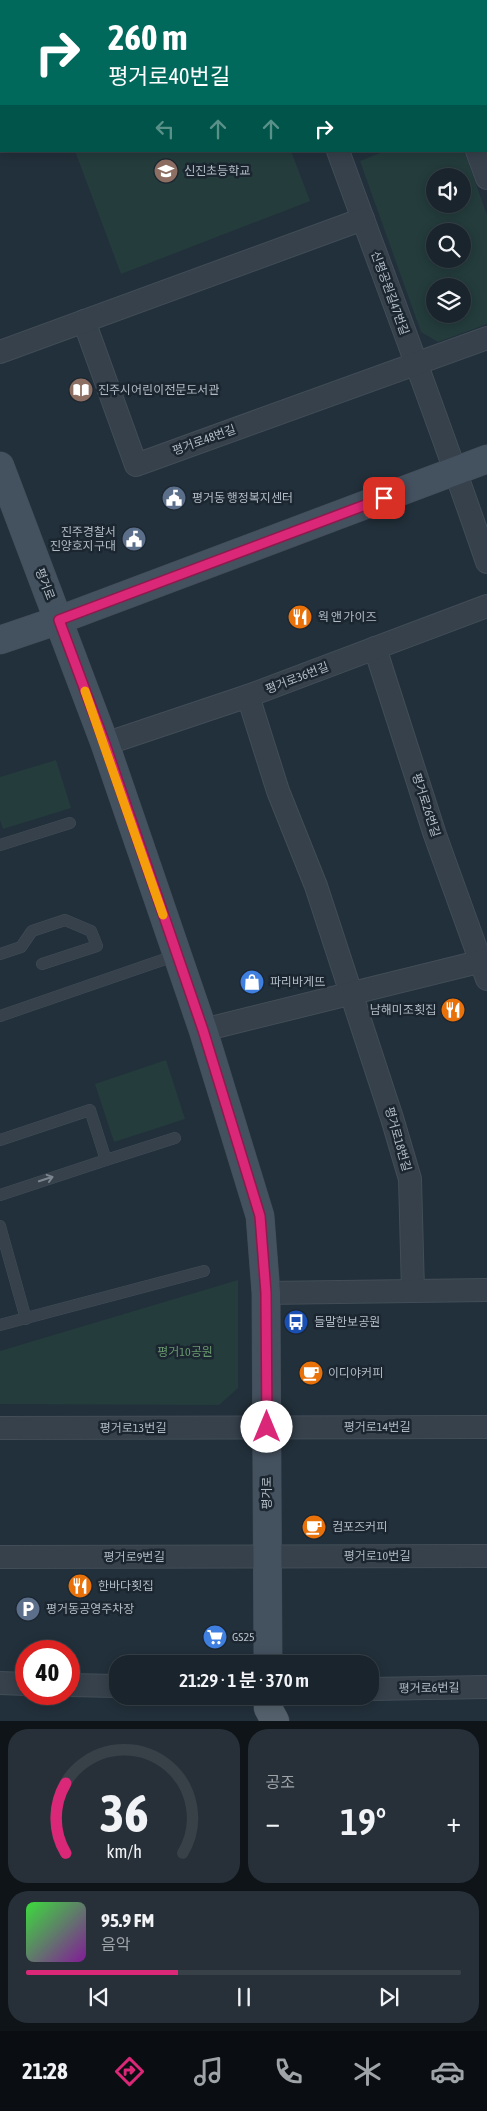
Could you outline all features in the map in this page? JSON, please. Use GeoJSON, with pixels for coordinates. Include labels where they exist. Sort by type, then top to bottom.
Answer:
{"type":"FeatureCollection","features":[{"type":"Feature","properties":{"kind":"street","name":"신평공원길47번길"},"geometry":{"type":"LineString","coordinates":[[338,152],[415,364],[456,470],[487,562]]}},
{"type":"Feature","properties":{"kind":"street"},"geometry":{"type":"LineString","coordinates":[[477,152],[487,178]]}},
{"type":"Feature","properties":{"kind":"street"},"geometry":{"type":"LineString","coordinates":[[0,352],[363,219]]}},
{"type":"Feature","properties":{"kind":"street","name":"평거로48번길"},"geometry":{"type":"LineString","coordinates":[[84,321],[136,465],[415,364]]}},
{"type":"Feature","properties":{"kind":"street"},"geometry":{"type":"LineString","coordinates":[[415,364],[487,338]]}},
{"type":"Feature","properties":{"kind":"street"},"geometry":{"type":"LineString","coordinates":[[0,640],[59,620],[487,459]]}},
{"type":"Feature","properties":{"kind":"street","name":"평거로"},"geometry":{"type":"LineString","coordinates":[[0,466],[105,744],[203,1030],[260,1216],[266,1293],[268,1655]]}},
{"type":"Feature","properties":{"kind":"street","name":"평거로36번길"},"geometry":{"type":"LineString","coordinates":[[105,744],[248,696],[487,606]]}},
{"type":"Feature","properties":{"kind":"street","name":"평거로26번길"},"geometry":{"type":"LineString","coordinates":[[203,1030],[352,993],[485,967],[435,835],[375,648]]}},
{"type":"Feature","properties":{"kind":"street"},"geometry":{"type":"LineString","coordinates":[[248,696],[278,792],[316,886],[352,993]]}},
{"type":"Feature","properties":{"kind":"street","name":"평거로18번길"},"geometry":{"type":"LineString","coordinates":[[352,993],[410,1179],[412,1291]]}},
{"type":"Feature","properties":{"kind":"street"},"geometry":{"type":"LineString","coordinates":[[266,1293],[487,1290]]}},
{"type":"Feature","properties":{"kind":"street","name":"평거로14번길"},"geometry":{"type":"LineString","coordinates":[[267,1427],[487,1427]]}},
{"type":"Feature","properties":{"kind":"street","name":"평거로13번길"},"geometry":{"type":"LineString","coordinates":[[0,1428],[267,1427]]}},
{"type":"Feature","properties":{"kind":"street","name":"평거로10번길"},"geometry":{"type":"LineString","coordinates":[[267,1557],[487,1556]]}},
{"type":"Feature","properties":{"kind":"street","name":"평거로9번길"},"geometry":{"type":"LineString","coordinates":[[0,1557],[267,1557]]}},
{"type":"Feature","properties":{"kind":"street"},"geometry":{"type":"LineString","coordinates":[[0,1683],[15,1684]]}},
{"type":"Feature","properties":{"kind":"street"},"geometry":{"type":"LineString","coordinates":[[80,1685],[109,1686]]}},
{"type":"Feature","properties":{"kind":"street","name":"평거로6번길"},"geometry":{"type":"LineString","coordinates":[[379,1689],[487,1687]]}},
{"type":"Feature","properties":{"kind":"lane"},"geometry":{"type":"LineString","coordinates":[[0,845],[70,823]]}},
{"type":"Feature","properties":{"kind":"lane"},"geometry":{"type":"LineString","coordinates":[[0,954],[21,947],[32,931],[65,920],[90,932],[97,946],[42,964]]}},
{"type":"Feature","properties":{"kind":"lane"},"geometry":{"type":"LineString","coordinates":[[0,1016],[177,955]]}},
{"type":"Feature","properties":{"kind":"lane"},"geometry":{"type":"LineString","coordinates":[[0,1140],[90,1110],[106,1160]]}},
{"type":"Feature","properties":{"kind":"lane"},"geometry":{"type":"LineString","coordinates":[[0,1195],[175,1138]]}},
{"type":"Feature","properties":{"kind":"lane"},"geometry":{"type":"LineString","coordinates":[[0,1226],[26,1319]]}},
{"type":"Feature","properties":{"kind":"lane"},"geometry":{"type":"LineString","coordinates":[[0,1326],[204,1271]]}},
{"type":"Feature","properties":{"kind":"green space"},"geometry":{"type":"Polygon","coordinates":[[[75,152],[291,152],[310,201],[121,274],[75,152]]]}},
{"type":"Feature","properties":{"kind":"green space"},"geometry":{"type":"Polygon","coordinates":[[[382,152],[464,152],[470,168],[426,168],[426,213],[471,213],[471,170],[487,215],[487,324],[438,342],[421,332],[360,161],[382,152]]]}},
{"type":"Feature","properties":{"kind":"green space"},"geometry":{"type":"Polygon","coordinates":[[[56,760],[71,808],[3,829],[0,820],[0,777],[56,760]]]}},
{"type":"Feature","properties":{"kind":"green space"},"geometry":{"type":"Polygon","coordinates":[[[166,1060],[185,1119],[114,1142],[95,1084],[166,1060]]]}},
{"type":"Feature","properties":{"kind":"green space","name":"평거10공원"},"geometry":{"type":"Polygon","coordinates":[[[238,1280],[238,1388],[219,1405],[0,1404],[0,1351],[238,1280]]]}},
{"type":"Feature","properties":{"kind":"slow traffic"},"geometry":{"type":"LineString","coordinates":[[85,691],[163,915]]}},
{"type":"Feature","properties":{"kind":"place","name":"신진초등학교"},"geometry":{"type":"Point","coordinates":[166,171]}},
{"type":"Feature","properties":{"kind":"place","name":"진주시어린이전문도서관"},"geometry":{"type":"Point","coordinates":[81,390]}},
{"type":"Feature","properties":{"kind":"place","name":"평거동 행정복지센터"},"geometry":{"type":"Point","coordinates":[174,498]}},
{"type":"Feature","properties":{"kind":"place","name":"진주경찰서 진양호지구대"},"geometry":{"type":"Point","coordinates":[134,539]}},
{"type":"Feature","properties":{"kind":"place","name":"웍 앤 가이즈"},"geometry":{"type":"Point","coordinates":[300,617]}},
{"type":"Feature","properties":{"kind":"place","name":"파리바게뜨"},"geometry":{"type":"Point","coordinates":[252,982]}},
{"type":"Feature","properties":{"kind":"place","name":"남해미조횟집"},"geometry":{"type":"Point","coordinates":[453,1010]}},
{"type":"Feature","properties":{"kind":"place","name":"들말한보공원"},"geometry":{"type":"Point","coordinates":[296,1322]}},
{"type":"Feature","properties":{"kind":"place","name":"이디야커피"},"geometry":{"type":"Point","coordinates":[311,1373]}},
{"type":"Feature","properties":{"kind":"place","name":"컴포즈커피"},"geometry":{"type":"Point","coordinates":[314,1527]}},
{"type":"Feature","properties":{"kind":"place","name":"한바다횟집"},"geometry":{"type":"Point","coordinates":[80,1586]}},
{"type":"Feature","properties":{"kind":"place","name":"평거동공영주차장"},"geometry":{"type":"Point","coordinates":[28,1609]}},
{"type":"Feature","properties":{"kind":"place","name":"GS25"},"geometry":{"type":"Point","coordinates":[215,1637]}},
{"type":"Feature","properties":{"kind":"route"},"geometry":{"type":"LineString","coordinates":[[267,1427],[266,1293],[260,1216],[203,1030],[105,744],[59,620],[384,498]]}}]}
